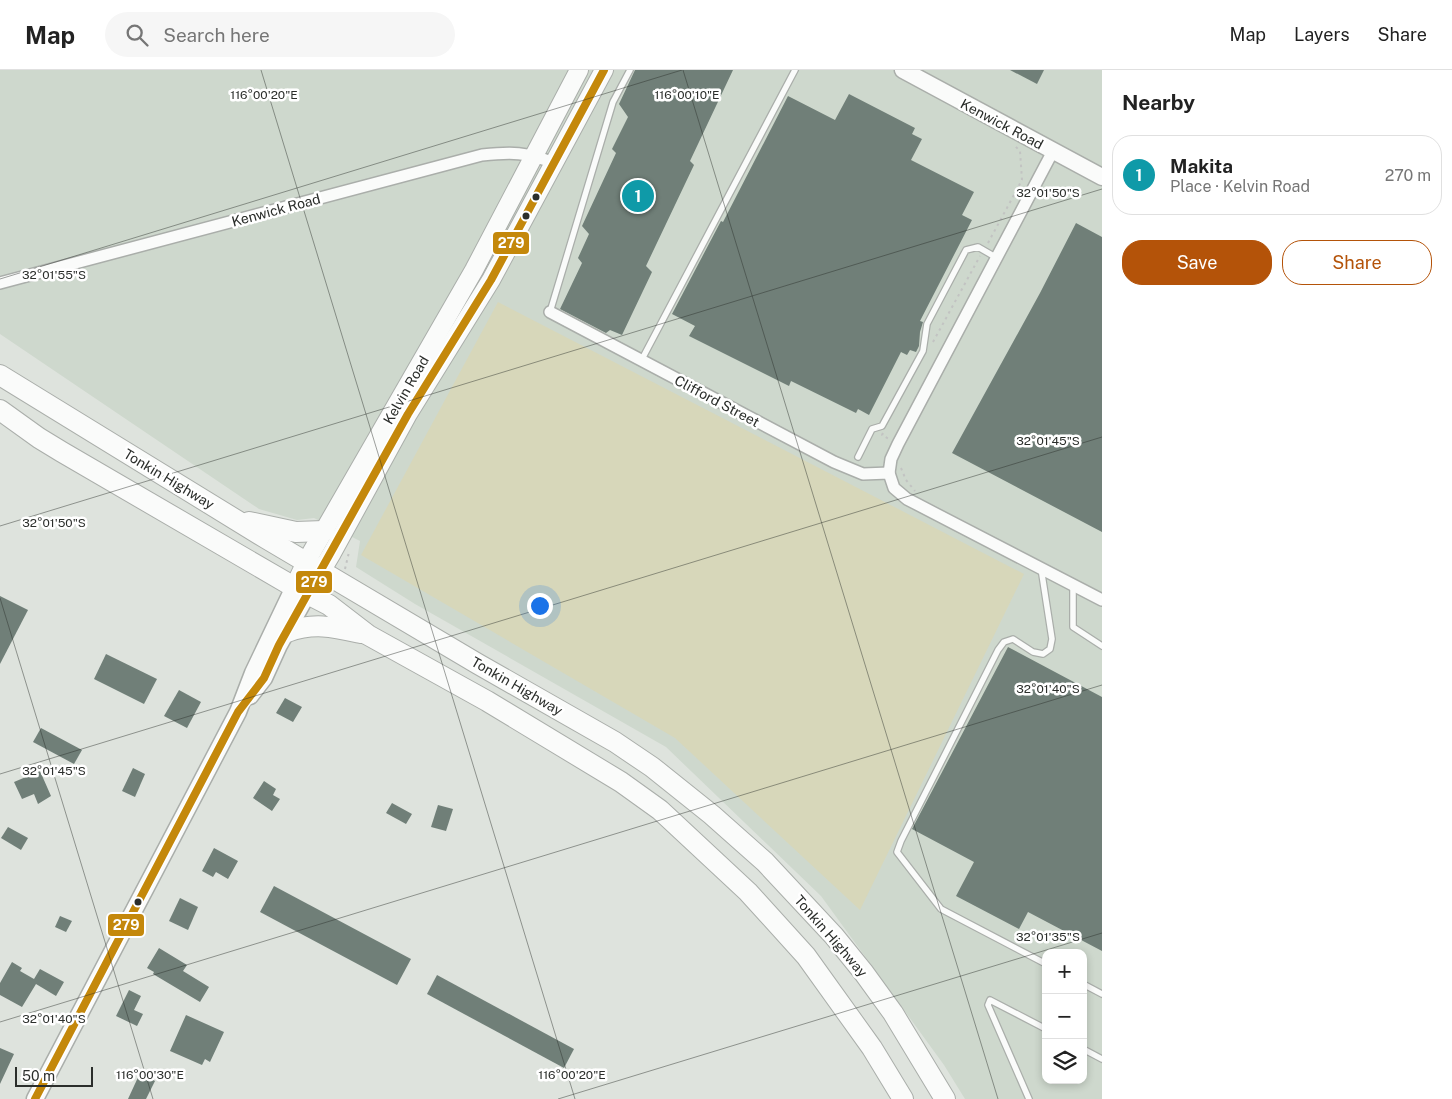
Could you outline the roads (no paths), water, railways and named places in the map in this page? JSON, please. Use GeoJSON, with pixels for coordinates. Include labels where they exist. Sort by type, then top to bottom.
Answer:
{"type":"FeatureCollection","features":[{"type":"Feature","properties":{"kind":"highway","name":"Tonkin Highway"},"geometry":{"type":"LineString","coordinates":[[0,375],[234,519],[478,664],[615,742],[652,766],[712,815],[765,862],[834,936],[893,1013],[945,1099]]}},
{"type":"Feature","properties":{"kind":"highway","name":"Tonkin Highway"},"geometry":{"type":"LineString","coordinates":[[0,410],[62,452],[329,605],[368,634],[487,701],[621,782],[660,810],[742,886],[806,956],[872,1048],[902,1099]]}},
{"type":"Feature","properties":{"kind":"highway"},"geometry":{"type":"LineString","coordinates":[[234,519],[296,532],[324,531]]}},
{"type":"Feature","properties":{"kind":"highway"},"geometry":{"type":"LineString","coordinates":[[287,632],[314,625],[342,628],[368,634]]}},
{"type":"Feature","properties":{"kind":"main road","name":"Kelvin Road"},"geometry":{"type":"LineString","coordinates":[[314,566],[324,531],[474,270],[578,70]]}},
{"type":"Feature","properties":{"kind":"main road","name":"Kelvin Road"},"geometry":{"type":"LineString","coordinates":[[35,1099],[238,712],[253,673],[314,566],[491,280],[604,70]]}},
{"type":"Feature","properties":{"kind":"main road","name":"Kenwick Road"},"geometry":{"type":"LineString","coordinates":[[903,70],[1102,177]]}},
{"type":"Feature","properties":{"kind":"main road","name":"Kelvin Road"},"geometry":{"type":"LineString","coordinates":[[238,712],[264,678],[287,632],[301,590]]}},
{"type":"Feature","properties":{"kind":"street"},"geometry":{"type":"LineString","coordinates":[[1053,151],[898,444],[891,459],[889,473],[894,488],[907,499],[1102,600]]}},
{"type":"Feature","properties":{"kind":"street","name":"Kenwick Road"},"geometry":{"type":"LineString","coordinates":[[0,283],[482,155],[512,152],[534,155],[554,163]]}},
{"type":"Feature","properties":{"kind":"street","name":"Clifford Street"},"geometry":{"type":"LineString","coordinates":[[550,312],[834,462],[863,474],[889,473]]}},
{"type":"Feature","properties":{"kind":"lane"},"geometry":{"type":"LineString","coordinates":[[550,312],[613,102],[630,70]]}},
{"type":"Feature","properties":{"kind":"lane"},"geometry":{"type":"LineString","coordinates":[[641,361],[795,70]]}},
{"type":"Feature","properties":{"kind":"lane"},"geometry":{"type":"LineString","coordinates":[[858,457],[872,429],[882,426],[923,350],[927,324],[966,250],[978,247],[997,258]]}},
{"type":"Feature","properties":{"kind":"lane"},"geometry":{"type":"LineString","coordinates":[[1041,568],[1052,639],[1050,649],[1043,654],[1033,652],[1013,639],[1004,642],[998,650],[897,852],[941,909],[1042,962]]}},
{"type":"Feature","properties":{"kind":"lane"},"geometry":{"type":"LineString","coordinates":[[1073,584],[1073,627],[1102,646]]}},
{"type":"Feature","properties":{"kind":"lane"},"geometry":{"type":"LineString","coordinates":[[1087,986],[1102,994]]}},
{"type":"Feature","properties":{"kind":"lane"},"geometry":{"type":"LineString","coordinates":[[1030,1099],[988,1005],[990,1000],[1042,1027]]}},
{"type":"Feature","properties":{"kind":"lane"},"geometry":{"type":"LineString","coordinates":[[1087,1051],[1102,1059]]}},
{"type":"Feature","properties":{"kind":"place","name":"Makita"},"geometry":{"type":"Point","coordinates":[638,196]}}]}
